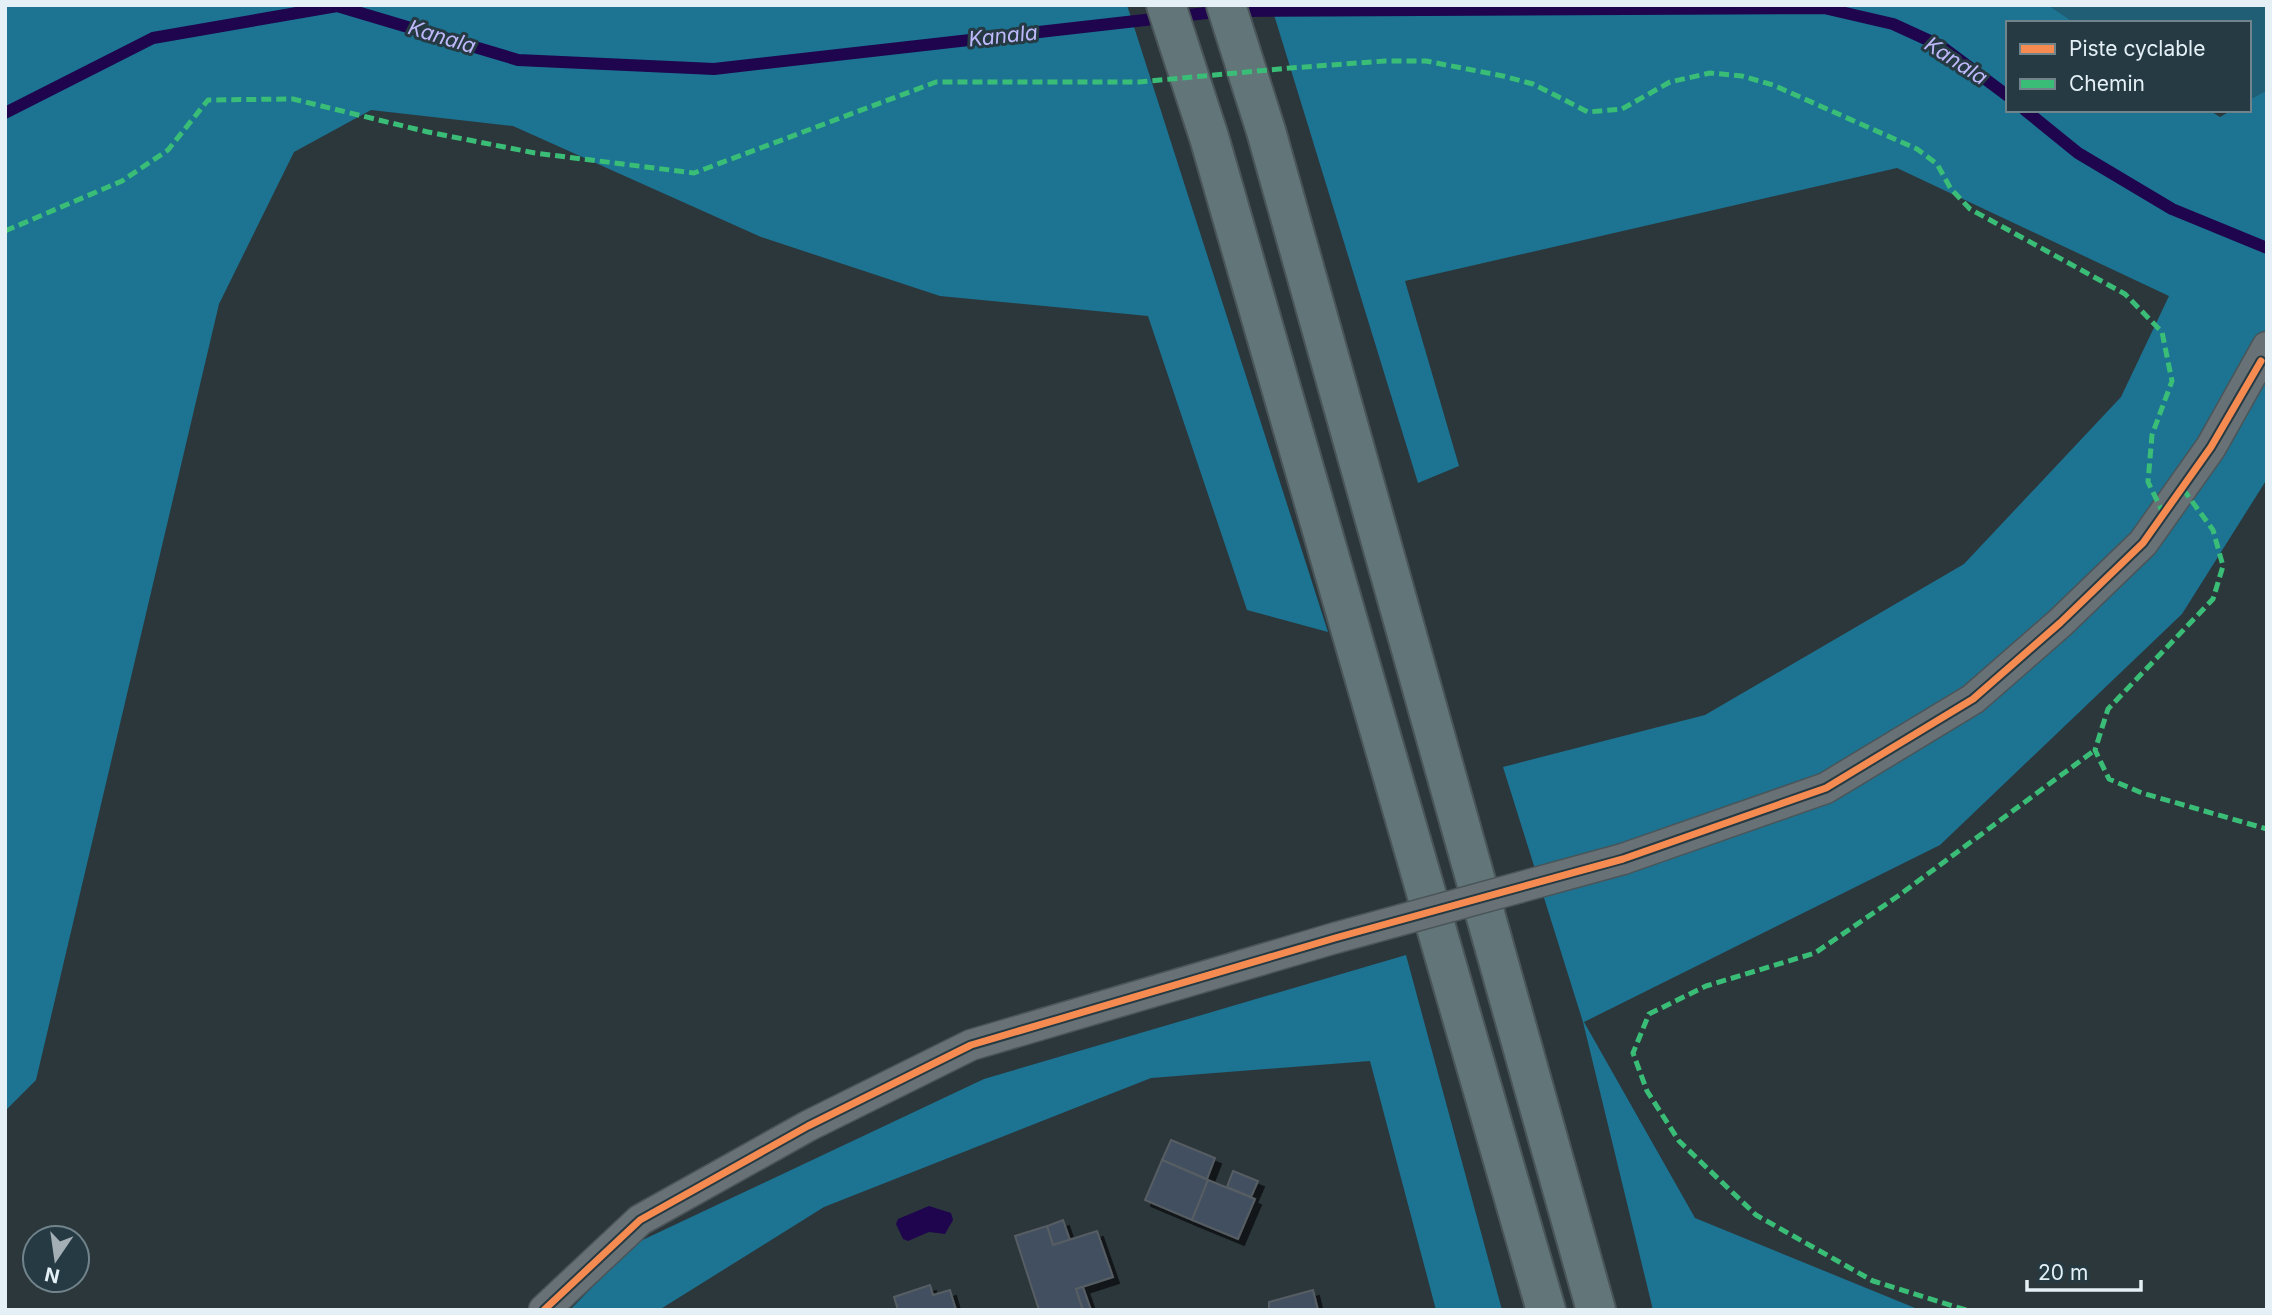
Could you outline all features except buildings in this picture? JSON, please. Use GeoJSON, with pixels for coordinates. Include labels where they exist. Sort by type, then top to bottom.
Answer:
{"type":"FeatureCollection","features":[{"type":"Feature","properties":{"kind":"highway"},"geometry":{"type":"LineString","coordinates":[[1166,5],[1209,137],[1546,1310]]}},
{"type":"Feature","properties":{"kind":"highway"},"geometry":{"type":"LineString","coordinates":[[1226,5],[1266,131],[1596,1310]]}},
{"type":"Feature","properties":{"kind":"street"},"geometry":{"type":"LineString","coordinates":[[544,1310],[640,1220],[808,1126],[971,1045],[1335,938],[1623,859],[1826,788],[1973,699],[2060,624],[2143,543],[2211,447],[2264,354]]}},
{"type":"Feature","properties":{"kind":"shaded area"},"geometry":{"type":"Polygon","coordinates":[[[5,5],[1127,5],[1328,632],[1247,610],[1148,316],[940,296],[761,237],[513,126],[371,110],[294,152],[219,304],[36,1080],[5,1111],[5,5]]]}},
{"type":"Feature","properties":{"kind":"shaded area"},"geometry":{"type":"Polygon","coordinates":[[[1271,5],[2048,5],[2072,21],[2006,21],[2006,112],[2212,112],[2220,117],[2229,112],[2251,112],[2251,99],[2267,90],[2267,479],[2182,614],[1940,845],[1584,1022],[1695,1218],[1920,1310],[1653,1310],[1583,1022],[1503,767],[1705,715],[1964,564],[2121,397],[2169,296],[1897,168],[1405,281],[1459,466],[1418,483],[1271,5]]]}},
{"type":"Feature","properties":{"kind":"shaded area"},"geometry":{"type":"Polygon","coordinates":[[[2048,5],[2267,5],[2267,90],[2251,99],[2251,21],[2072,21],[2048,5]]]}},
{"type":"Feature","properties":{"kind":"shaded area"},"geometry":{"type":"Polygon","coordinates":[[[1406,955],[1502,1310],[1436,1310],[1370,1061],[1151,1078],[824,1207],[659,1310],[570,1310],[634,1244],[984,1079],[1406,955]]]}},
{"type":"Feature","properties":{"kind":"shaded area"},"geometry":{"type":"Polygon","coordinates":[[[929,1206],[951,1213],[953,1220],[945,1234],[929,1232],[908,1241],[903,1239],[896,1224],[898,1219],[929,1206]]]}},
{"type":"Feature","properties":{"kind":"waterway","name":"Kanala"},"geometry":{"type":"LineString","coordinates":[[5,113],[153,38],[337,6],[518,60],[714,69],[1224,11],[1824,8],[1893,24],[1941,46],[2006,95]]}},
{"type":"Feature","properties":{"kind":"waterway","name":"Kanala"},"geometry":{"type":"LineString","coordinates":[[2027,112],[2078,153],[2172,209],[2267,248]]}},
{"type":"Feature","properties":{"kind":"marked path"},"geometry":{"type":"LineString","coordinates":[[5,231],[122,181],[168,150],[208,100],[293,99],[428,132],[535,153],[694,173],[936,82],[1139,82],[1385,61],[1426,61],[1533,84],[1588,112],[1622,109],[1670,82],[1710,73],[1742,76],[1773,85],[1917,149],[1937,164],[1951,189],[1970,209],[2125,294],[2162,332],[2172,381],[2152,435],[2148,482],[2164,515]]}},
{"type":"Feature","properties":{"kind":"marked path"},"geometry":{"type":"LineString","coordinates":[[2183,489],[2213,530],[2223,566],[2213,599],[2108,709],[2095,750],[2109,779],[2142,793],[2267,829]]}},
{"type":"Feature","properties":{"kind":"marked path"},"geometry":{"type":"LineString","coordinates":[[1966,1310],[1873,1281],[1756,1215],[1679,1141],[1647,1091],[1633,1053],[1649,1014],[1706,986],[1815,953],[1898,896],[2095,750]]}},
{"type":"Feature","properties":{"kind":"cycle path"},"geometry":{"type":"LineString","coordinates":[[544,1310],[640,1220],[808,1126],[971,1045],[1335,938],[1623,859],[1826,788],[1973,699],[2060,623],[2143,543],[2211,447],[2261,361]]}}]}
